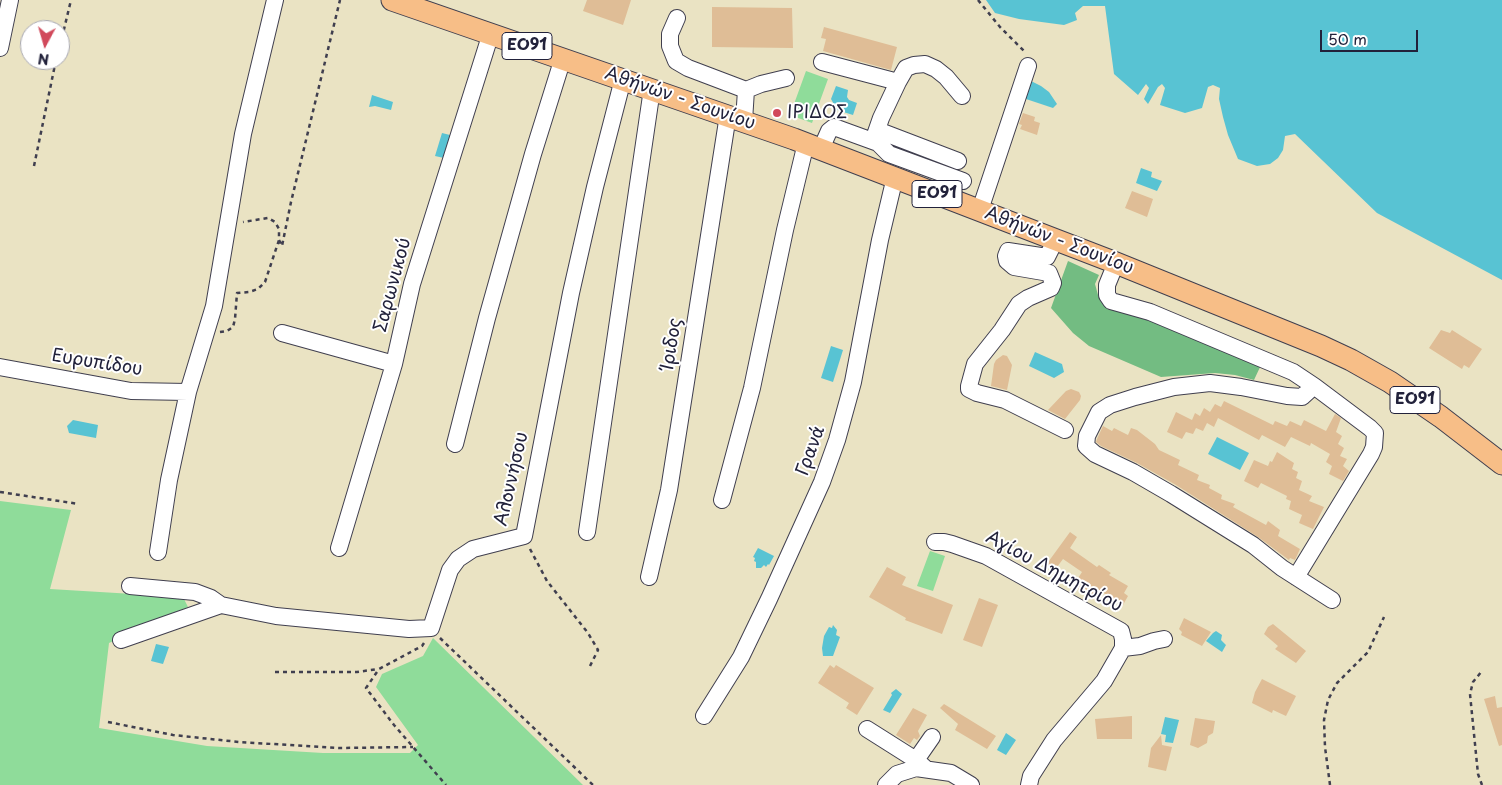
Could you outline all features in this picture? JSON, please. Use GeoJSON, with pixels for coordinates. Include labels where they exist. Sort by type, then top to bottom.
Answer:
{"type":"FeatureCollection","features":[{"type":"Feature","properties":{"kind":"main road","name":"Αθήνών - Σουνίου"},"geometry":{"type":"LineString","coordinates":[[392,0],[813,146],[1056,239],[1321,346],[1390,382],[1434,412],[1502,464]]}},
{"type":"Feature","properties":{"kind":"street"},"geometry":{"type":"LineString","coordinates":[[0,48],[10,0]]}},
{"type":"Feature","properties":{"kind":"street"},"geometry":{"type":"LineString","coordinates":[[158,552],[169,480],[188,392],[216,299],[242,134],[275,0]]}},
{"type":"Feature","properties":{"kind":"street"},"geometry":{"type":"LineString","coordinates":[[677,18],[669,40],[672,54],[676,61],[688,68],[746,90],[786,78]]}},
{"type":"Feature","properties":{"kind":"street","name":"Σαρωνικού"},"geometry":{"type":"LineString","coordinates":[[339,548],[394,364],[412,284],[491,34]]}},
{"type":"Feature","properties":{"kind":"street"},"geometry":{"type":"LineString","coordinates":[[455,444],[487,318],[562,58]]}},
{"type":"Feature","properties":{"kind":"street"},"geometry":{"type":"LineString","coordinates":[[822,62],[898,82]]}},
{"type":"Feature","properties":{"kind":"street"},"geometry":{"type":"LineString","coordinates":[[962,96],[946,77],[936,69],[925,64],[906,68],[875,136],[878,143],[889,154],[963,181]]}},
{"type":"Feature","properties":{"kind":"street"},"geometry":{"type":"LineString","coordinates":[[980,210],[1028,66]]}},
{"type":"Feature","properties":{"kind":"street","name":"Αλοννήσου"},"geometry":{"type":"LineString","coordinates":[[431,628],[450,570],[458,559],[473,549],[524,536],[571,292],[623,79]]}},
{"type":"Feature","properties":{"kind":"street"},"geometry":{"type":"LineString","coordinates":[[586,532],[652,89]]}},
{"type":"Feature","properties":{"kind":"street","name":"Ίριδος"},"geometry":{"type":"LineString","coordinates":[[649,577],[669,490],[736,118],[746,90]]}},
{"type":"Feature","properties":{"kind":"street"},"geometry":{"type":"LineString","coordinates":[[722,500],[752,388],[785,230],[813,146],[834,127],[875,136],[958,161]]}},
{"type":"Feature","properties":{"kind":"street","name":"Γρανά"},"geometry":{"type":"LineString","coordinates":[[704,716],[741,657],[770,599],[822,482],[838,440],[853,382],[880,240],[895,177]]}},
{"type":"Feature","properties":{"kind":"street"},"geometry":{"type":"LineString","coordinates":[[1056,239],[1047,258],[1013,250],[1008,251],[1007,261],[1014,267],[1049,273],[1053,283],[1051,288],[1019,304],[1002,330],[975,364],[969,389],[976,393],[1005,400],[1065,430]]}},
{"type":"Feature","properties":{"kind":"street"},"geometry":{"type":"LineString","coordinates":[[1116,263],[1107,285],[1107,295],[1111,301],[1150,312],[1293,372],[1375,433],[1375,442],[1371,454],[1296,576]]}},
{"type":"Feature","properties":{"kind":"street"},"geometry":{"type":"LineString","coordinates":[[282,334],[394,364]]}},
{"type":"Feature","properties":{"kind":"street","name":"Ευρυπίδου"},"geometry":{"type":"LineString","coordinates":[[0,367],[131,391],[188,392]]}},
{"type":"Feature","properties":{"kind":"street"},"geometry":{"type":"LineString","coordinates":[[1314,386],[1302,397],[1210,383],[1174,387],[1110,405],[1099,412],[1086,436],[1086,446],[1095,454],[1133,472],[1253,545],[1332,600]]}},
{"type":"Feature","properties":{"kind":"street","name":"Αγίου Δημητρίου"},"geometry":{"type":"LineString","coordinates":[[935,542],[952,544],[986,556],[1062,600],[1112,625],[1120,631],[1123,639],[1123,648]]}},
{"type":"Feature","properties":{"kind":"street"},"geometry":{"type":"LineString","coordinates":[[130,586],[195,592],[211,598],[221,605],[276,616],[409,629],[431,628]]}},
{"type":"Feature","properties":{"kind":"street"},"geometry":{"type":"LineString","coordinates":[[121,640],[221,605]]}},
{"type":"Feature","properties":{"kind":"street"},"geometry":{"type":"LineString","coordinates":[[1029,785],[1031,776],[1041,758],[1104,681],[1123,648],[1140,646],[1154,640],[1164,639]]}},
{"type":"Feature","properties":{"kind":"street"},"geometry":{"type":"LineString","coordinates":[[867,730],[921,764],[951,774],[971,785]]}},
{"type":"Feature","properties":{"kind":"street"},"geometry":{"type":"LineString","coordinates":[[895,781],[921,764],[932,737]]}},
{"type":"Feature","properties":{"kind":"path"},"geometry":{"type":"LineString","coordinates":[[66,20],[71,0]]}},
{"type":"Feature","properties":{"kind":"path"},"geometry":{"type":"LineString","coordinates":[[279,240],[282,246],[340,0]]}},
{"type":"Feature","properties":{"kind":"path"},"geometry":{"type":"LineString","coordinates":[[978,0],[1000,27],[1030,57],[1028,66]]}},
{"type":"Feature","properties":{"kind":"path"},"geometry":{"type":"LineString","coordinates":[[34,166],[54,70]]}},
{"type":"Feature","properties":{"kind":"path"},"geometry":{"type":"LineString","coordinates":[[206,332],[227,331],[233,327],[237,293],[258,289],[265,282],[279,240],[279,230],[275,222],[268,218],[228,222]]}},
{"type":"Feature","properties":{"kind":"path"},"geometry":{"type":"LineString","coordinates":[[0,492],[79,504]]}},
{"type":"Feature","properties":{"kind":"path"},"geometry":{"type":"LineString","coordinates":[[524,536],[547,581],[588,633],[598,650],[589,668]]}},
{"type":"Feature","properties":{"kind":"path"},"geometry":{"type":"LineString","coordinates":[[1330,785],[1324,720],[1328,700],[1337,683],[1368,652],[1384,618]]}},
{"type":"Feature","properties":{"kind":"path"},"geometry":{"type":"LineString","coordinates":[[275,672],[357,672],[379,668],[422,646],[431,628],[453,652],[520,713],[594,785]]}},
{"type":"Feature","properties":{"kind":"path"},"geometry":{"type":"LineString","coordinates":[[379,668],[366,688],[446,785]]}},
{"type":"Feature","properties":{"kind":"path"},"geometry":{"type":"LineString","coordinates":[[1482,671],[1473,682],[1470,694],[1478,774],[1482,785]]}},
{"type":"Feature","properties":{"kind":"path"},"geometry":{"type":"LineString","coordinates":[[108,722],[173,735],[239,742],[339,748],[413,747]]}},
{"type":"Feature","properties":{"kind":"green space"},"geometry":{"type":"Polygon","coordinates":[[[806,71],[828,79],[812,123],[790,115],[806,71]]]}},
{"type":"Feature","properties":{"kind":"green space"},"geometry":{"type":"Polygon","coordinates":[[[1068,261],[1099,275],[1095,284],[1098,295],[1104,304],[1137,314],[1261,365],[1254,380],[1235,375],[1215,373],[1161,377],[1089,346],[1073,333],[1051,308],[1068,261]]]}},
{"type":"Feature","properties":{"kind":"green space"},"geometry":{"type":"Polygon","coordinates":[[[0,501],[71,510],[50,589],[183,597],[188,607],[109,643],[99,728],[207,746],[323,753],[410,753],[418,745],[376,687],[382,674],[423,656],[433,638],[583,785],[0,785],[0,501]]]}},
{"type":"Feature","properties":{"kind":"green space"},"geometry":{"type":"Polygon","coordinates":[[[930,551],[945,556],[933,591],[917,586],[930,551]]]}},
{"type":"Feature","properties":{"kind":"water"},"geometry":{"type":"Polygon","coordinates":[[[986,0],[1502,0],[1502,280],[1377,213],[1295,134],[1285,136],[1283,150],[1278,158],[1270,164],[1257,166],[1238,159],[1223,117],[1219,99],[1220,88],[1213,85],[1208,87],[1202,108],[1185,113],[1160,105],[1165,88],[1162,84],[1158,87],[1148,104],[1144,99],[1149,88],[1146,84],[1138,95],[1114,74],[1105,6],[1083,6],[1075,13],[1077,20],[1064,25],[1019,19],[995,13],[986,0]]]}},
{"type":"Feature","properties":{"kind":"water"},"geometry":{"type":"Polygon","coordinates":[[[1029,80],[1049,92],[1057,104],[1053,108],[1023,98],[1029,80]]]}},
{"type":"Feature","properties":{"kind":"water"},"geometry":{"type":"Polygon","coordinates":[[[836,86],[848,90],[847,97],[849,100],[857,103],[853,115],[837,110],[831,99],[836,86]]]}},
{"type":"Feature","properties":{"kind":"water"},"geometry":{"type":"Polygon","coordinates":[[[372,95],[393,102],[391,110],[375,106],[369,107],[372,95]]]}},
{"type":"Feature","properties":{"kind":"water"},"geometry":{"type":"Polygon","coordinates":[[[442,133],[450,135],[444,158],[435,156],[442,133]]]}},
{"type":"Feature","properties":{"kind":"water"},"geometry":{"type":"Polygon","coordinates":[[[1141,168],[1152,172],[1151,177],[1162,181],[1157,191],[1136,183],[1141,168]]]}},
{"type":"Feature","properties":{"kind":"water"},"geometry":{"type":"Polygon","coordinates":[[[831,346],[843,350],[833,382],[821,378],[831,346]]]}},
{"type":"Feature","properties":{"kind":"water"},"geometry":{"type":"Polygon","coordinates":[[[1035,352],[1062,364],[1064,372],[1054,378],[1029,366],[1035,352]]]}},
{"type":"Feature","properties":{"kind":"water"},"geometry":{"type":"Polygon","coordinates":[[[73,420],[98,425],[96,438],[69,433],[67,426],[73,420]]]}},
{"type":"Feature","properties":{"kind":"water"},"geometry":{"type":"Polygon","coordinates":[[[1217,437],[1249,453],[1240,470],[1208,454],[1217,437]]]}},
{"type":"Feature","properties":{"kind":"water"},"geometry":{"type":"Polygon","coordinates":[[[758,548],[774,556],[766,567],[764,565],[761,568],[756,568],[755,558],[753,557],[758,548]]]}},
{"type":"Feature","properties":{"kind":"water"},"geometry":{"type":"Polygon","coordinates":[[[833,625],[837,630],[836,635],[840,637],[833,656],[823,656],[824,636],[829,627],[832,628],[833,625]]]}},
{"type":"Feature","properties":{"kind":"water"},"geometry":{"type":"Polygon","coordinates":[[[1216,631],[1222,635],[1221,640],[1226,645],[1222,652],[1206,641],[1216,631]]]}},
{"type":"Feature","properties":{"kind":"water"},"geometry":{"type":"Polygon","coordinates":[[[156,644],[169,647],[163,664],[151,661],[156,644]]]}},
{"type":"Feature","properties":{"kind":"water"},"geometry":{"type":"Polygon","coordinates":[[[896,689],[902,694],[890,713],[883,710],[892,695],[891,693],[896,689]]]}},
{"type":"Feature","properties":{"kind":"water"},"geometry":{"type":"Polygon","coordinates":[[[1165,717],[1179,720],[1173,743],[1165,742],[1166,735],[1161,734],[1165,717]]]}},
{"type":"Feature","properties":{"kind":"water"},"geometry":{"type":"Polygon","coordinates":[[[1006,733],[1016,740],[1006,755],[997,750],[1006,733]]]}},
{"type":"Feature","properties":{"kind":"building"},"geometry":{"type":"Polygon","coordinates":[[[587,0],[631,0],[623,25],[583,11],[587,0]]]}},
{"type":"Feature","properties":{"kind":"building"},"geometry":{"type":"Polygon","coordinates":[[[712,7],[792,8],[793,48],[712,47],[712,7]]]}},
{"type":"Feature","properties":{"kind":"building"},"geometry":{"type":"Polygon","coordinates":[[[824,27],[897,47],[891,70],[823,51],[826,39],[821,38],[824,27]]]}},
{"type":"Feature","properties":{"kind":"building"},"geometry":{"type":"Polygon","coordinates":[[[1023,113],[1035,117],[1034,121],[1040,123],[1037,135],[1020,129],[1022,125],[1019,124],[1023,113]]]}},
{"type":"Feature","properties":{"kind":"building"},"geometry":{"type":"Polygon","coordinates":[[[1132,191],[1153,199],[1147,217],[1125,208],[1132,191]]]}},
{"type":"Feature","properties":{"kind":"building"},"geometry":{"type":"Polygon","coordinates":[[[1441,330],[1450,333],[1452,330],[1482,349],[1469,368],[1464,365],[1462,369],[1429,348],[1441,330]]]}},
{"type":"Feature","properties":{"kind":"building"},"geometry":{"type":"Polygon","coordinates":[[[1003,355],[1007,356],[1012,365],[1007,390],[991,386],[994,364],[1003,355]]]}},
{"type":"Feature","properties":{"kind":"building"},"geometry":{"type":"Polygon","coordinates":[[[1071,389],[1079,392],[1081,396],[1065,419],[1048,410],[1066,391],[1071,389]]]}},
{"type":"Feature","properties":{"kind":"building"},"geometry":{"type":"Polygon","coordinates":[[[1224,401],[1273,425],[1275,421],[1287,426],[1290,421],[1301,426],[1304,420],[1326,431],[1335,414],[1341,418],[1336,432],[1342,436],[1338,444],[1344,448],[1340,456],[1347,459],[1343,466],[1349,471],[1343,481],[1329,474],[1332,466],[1326,462],[1330,454],[1311,443],[1310,446],[1291,437],[1285,447],[1262,435],[1259,440],[1218,418],[1214,427],[1207,423],[1203,431],[1196,428],[1193,434],[1186,432],[1182,439],[1167,432],[1176,412],[1192,420],[1195,413],[1200,416],[1204,408],[1210,412],[1215,404],[1221,407],[1224,401]]]}},
{"type":"Feature","properties":{"kind":"building"},"geometry":{"type":"Polygon","coordinates":[[[1103,426],[1112,431],[1114,428],[1128,435],[1131,428],[1137,430],[1155,444],[1159,450],[1180,460],[1178,465],[1199,475],[1197,480],[1210,485],[1209,488],[1222,495],[1221,499],[1235,504],[1233,507],[1266,525],[1268,521],[1280,530],[1278,536],[1300,549],[1295,560],[1290,558],[1289,560],[1258,537],[1176,485],[1137,463],[1101,446],[1096,442],[1103,426]]]}},
{"type":"Feature","properties":{"kind":"building"},"geometry":{"type":"Polygon","coordinates":[[[1277,452],[1294,463],[1292,469],[1298,472],[1296,478],[1302,481],[1299,490],[1312,496],[1309,501],[1324,507],[1313,529],[1299,523],[1302,515],[1289,509],[1291,501],[1286,499],[1287,496],[1261,483],[1258,488],[1244,481],[1254,460],[1268,466],[1277,452]]]}},
{"type":"Feature","properties":{"kind":"building"},"geometry":{"type":"Polygon","coordinates":[[[1070,532],[1077,537],[1070,548],[1097,567],[1099,565],[1111,573],[1109,575],[1128,586],[1124,593],[1128,596],[1123,605],[1099,590],[1093,600],[1073,586],[1082,572],[1063,559],[1054,571],[1046,565],[1070,532]]]}},
{"type":"Feature","properties":{"kind":"building"},"geometry":{"type":"Polygon","coordinates":[[[887,567],[906,577],[902,585],[953,605],[942,634],[905,620],[906,618],[869,597],[887,567]]]}},
{"type":"Feature","properties":{"kind":"building"},"geometry":{"type":"Polygon","coordinates":[[[979,598],[998,605],[982,647],[963,640],[979,598]]]}},
{"type":"Feature","properties":{"kind":"building"},"geometry":{"type":"Polygon","coordinates":[[[1184,618],[1211,632],[1202,646],[1181,635],[1182,632],[1179,629],[1184,618]]]}},
{"type":"Feature","properties":{"kind":"building"},"geometry":{"type":"Polygon","coordinates":[[[1273,624],[1306,651],[1296,663],[1275,649],[1278,646],[1264,634],[1268,627],[1273,624]]]}},
{"type":"Feature","properties":{"kind":"building"},"geometry":{"type":"Polygon","coordinates":[[[830,665],[834,668],[836,665],[874,688],[857,715],[846,708],[849,703],[818,683],[830,665]]]}},
{"type":"Feature","properties":{"kind":"building"},"geometry":{"type":"Polygon","coordinates":[[[1262,679],[1296,696],[1286,716],[1273,710],[1272,713],[1252,703],[1262,679]]]}},
{"type":"Feature","properties":{"kind":"building"},"geometry":{"type":"Polygon","coordinates":[[[1495,696],[1497,708],[1502,707],[1502,745],[1499,746],[1484,699],[1495,696]]]}},
{"type":"Feature","properties":{"kind":"building"},"geometry":{"type":"Polygon","coordinates":[[[944,704],[996,736],[987,749],[955,730],[958,724],[940,708],[944,704]]]}},
{"type":"Feature","properties":{"kind":"building"},"geometry":{"type":"Polygon","coordinates":[[[913,708],[927,715],[918,731],[920,736],[917,740],[914,738],[910,744],[896,735],[913,708]]]}},
{"type":"Feature","properties":{"kind":"building"},"geometry":{"type":"Polygon","coordinates":[[[1132,716],[1132,739],[1097,739],[1095,719],[1132,716]]]}},
{"type":"Feature","properties":{"kind":"building"},"geometry":{"type":"Polygon","coordinates":[[[1195,718],[1215,721],[1213,733],[1208,736],[1207,743],[1198,748],[1190,745],[1195,718]]]}},
{"type":"Feature","properties":{"kind":"building"},"geometry":{"type":"Polygon","coordinates":[[[1161,735],[1162,745],[1172,747],[1166,771],[1148,767],[1151,748],[1161,735]]]}},
{"type":"Feature","properties":{"kind":"place","name":"ΙΡΙΔΟΣ"},"geometry":{"type":"Point","coordinates":[777,113]}}]}
